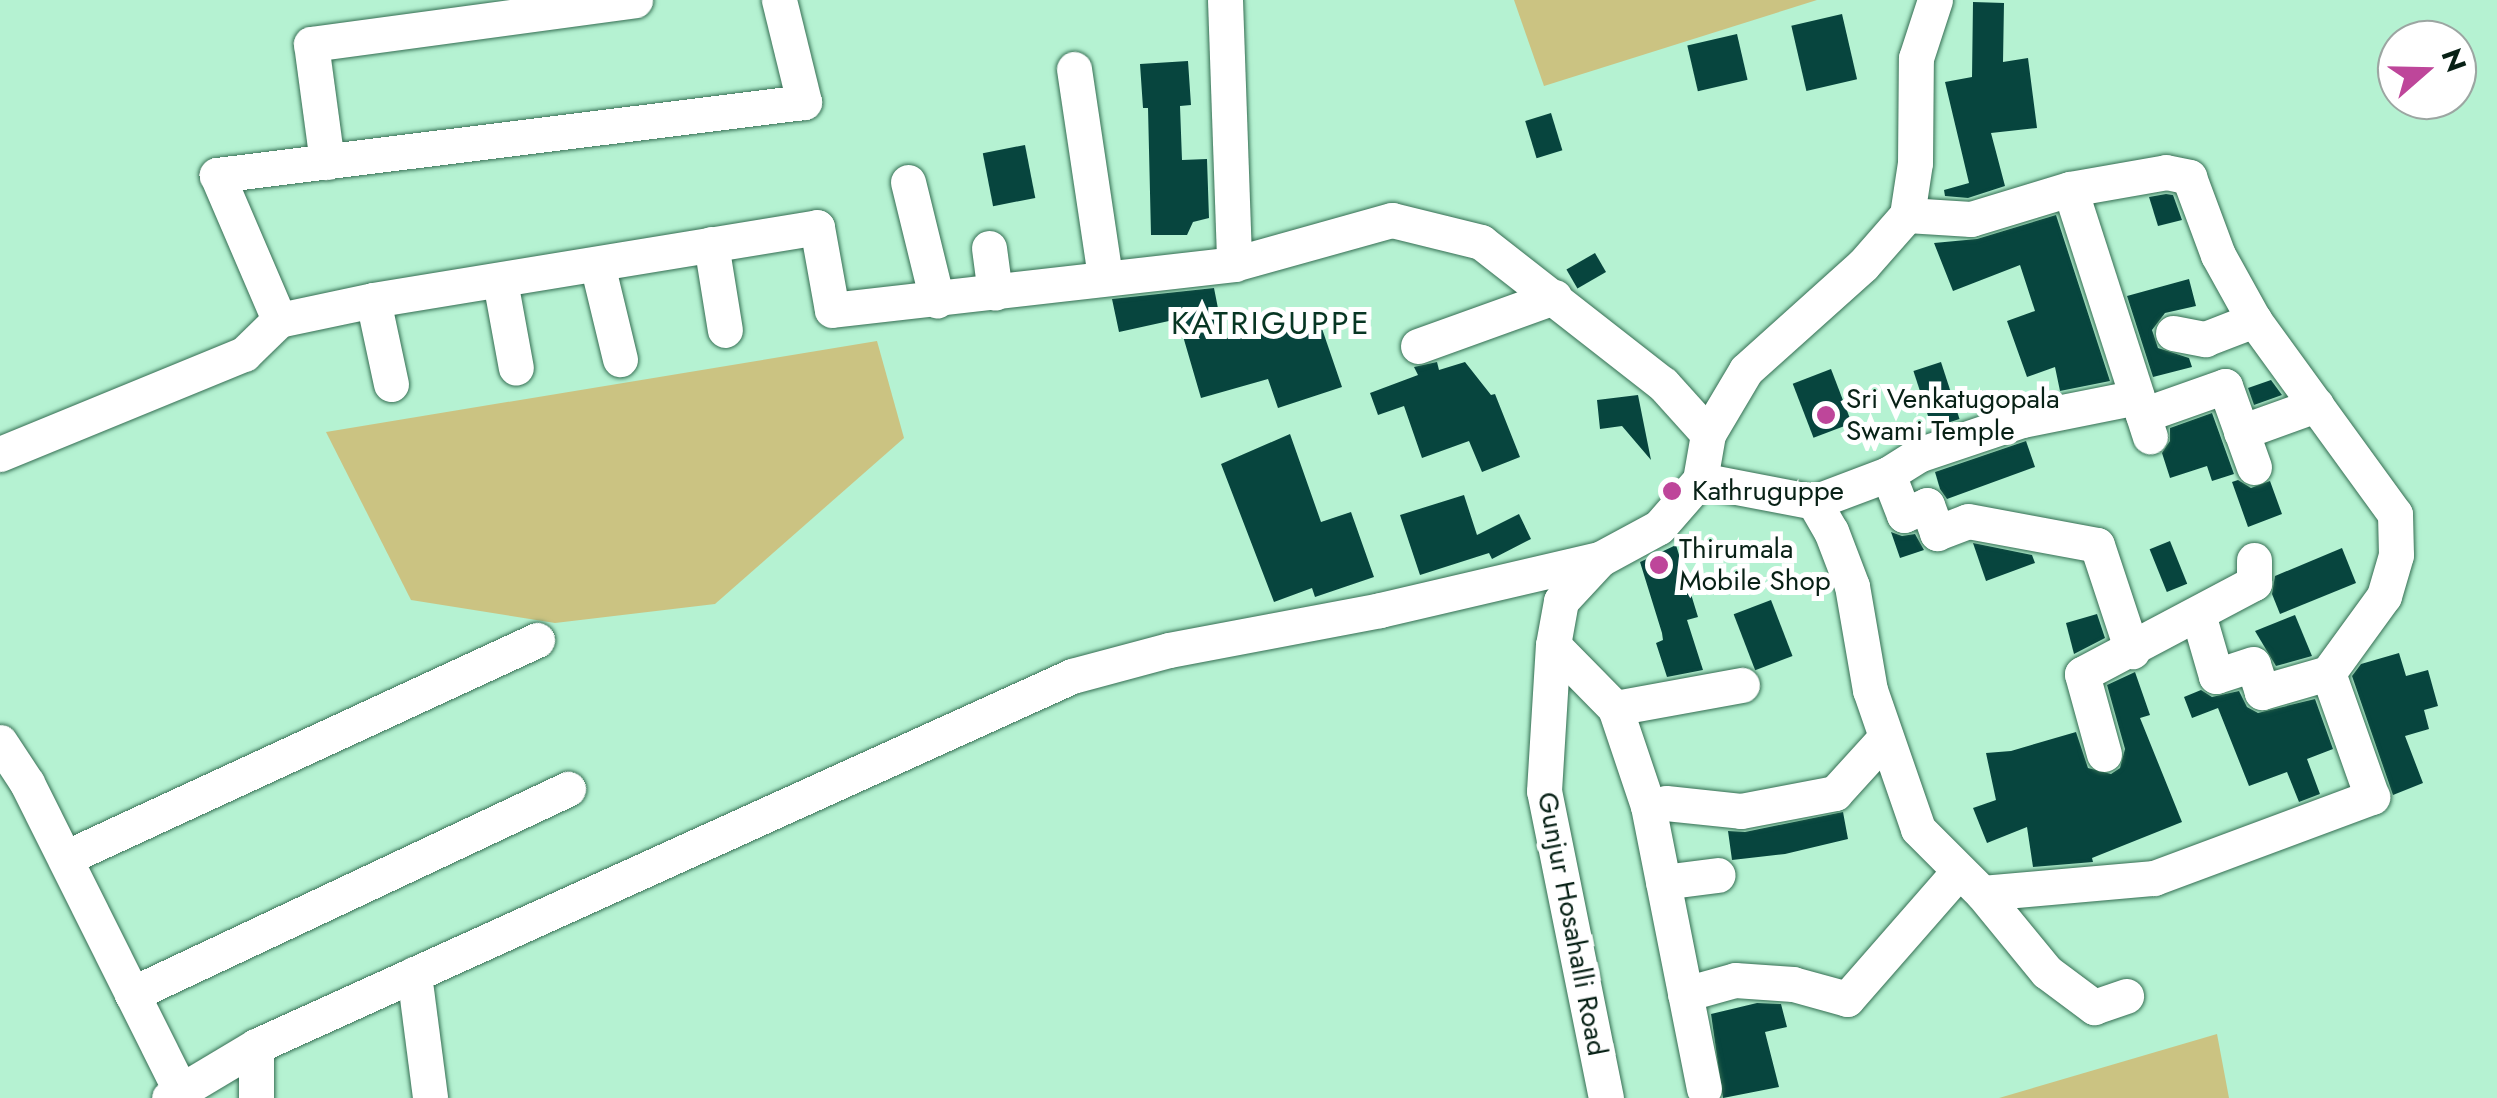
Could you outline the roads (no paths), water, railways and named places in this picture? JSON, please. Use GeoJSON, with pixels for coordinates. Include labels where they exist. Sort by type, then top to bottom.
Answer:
{"type":"FeatureCollection","features":[{"type":"Feature","properties":{"kind":"street"},"geometry":{"type":"LineString","coordinates":[[327,162],[311,44],[635,0]]}},
{"type":"Feature","properties":{"kind":"street"},"geometry":{"type":"LineString","coordinates":[[279,320],[217,175],[804,102],[779,0]]}},
{"type":"Feature","properties":{"kind":"street"},"geometry":{"type":"LineString","coordinates":[[1225,0],[1234,264]]}},
{"type":"Feature","properties":{"kind":"street"},"geometry":{"type":"LineString","coordinates":[[1934,0],[1916,58],[1915,163],[1907,215],[1863,266],[1746,370],[1708,434],[1700,480],[1814,502],[1888,474],[1918,455],[2022,420],[2143,416],[2225,386],[2254,467]]}},
{"type":"Feature","properties":{"kind":"street"},"geometry":{"type":"LineString","coordinates":[[1074,69],[1106,276]]}},
{"type":"Feature","properties":{"kind":"street"},"geometry":{"type":"LineString","coordinates":[[1907,215],[1971,219],[2070,189],[2166,172],[2188,176],[2218,255],[2254,320],[2395,514],[2396,555],[2384,596],[2328,673],[2262,692],[2254,664],[2216,676],[2198,614]]}},
{"type":"Feature","properties":{"kind":"street"},"geometry":{"type":"LineString","coordinates":[[908,182],[937,300]]}},
{"type":"Feature","properties":{"kind":"street"},"geometry":{"type":"LineString","coordinates":[[2070,189],[2143,416]]}},
{"type":"Feature","properties":{"kind":"street"},"geometry":{"type":"LineString","coordinates":[[0,454],[244,354],[279,320],[373,300],[816,227],[832,310],[1234,264],[1392,220],[1481,242],[1663,384],[1708,434]]}},
{"type":"Feature","properties":{"kind":"street"},"geometry":{"type":"LineString","coordinates":[[710,244],[724,330]]}},
{"type":"Feature","properties":{"kind":"street"},"geometry":{"type":"LineString","coordinates":[[988,248],[995,293]]}},
{"type":"Feature","properties":{"kind":"street"},"geometry":{"type":"LineString","coordinates":[[597,264],[620,360]]}},
{"type":"Feature","properties":{"kind":"street"},"geometry":{"type":"LineString","coordinates":[[500,281],[516,368]]}},
{"type":"Feature","properties":{"kind":"street"},"geometry":{"type":"LineString","coordinates":[[1418,346],[1554,297]]}},
{"type":"Feature","properties":{"kind":"street"},"geometry":{"type":"LineString","coordinates":[[373,300],[391,384]]}},
{"type":"Feature","properties":{"kind":"street"},"geometry":{"type":"LineString","coordinates":[[2172,333],[2205,339],[2254,320]]}},
{"type":"Feature","properties":{"kind":"street"},"geometry":{"type":"LineString","coordinates":[[2241,432],[2316,404]]}},
{"type":"Feature","properties":{"kind":"street"},"geometry":{"type":"LineString","coordinates":[[1888,474],[1904,515],[1927,506],[1938,533],[1968,521],[2097,545],[2132,651]]}},
{"type":"Feature","properties":{"kind":"street","name":"Gunjur Hosahalli Road"},"geometry":{"type":"LineString","coordinates":[[1606,1098],[1544,790],[1553,645],[1561,600],[1600,560],[1659,527],[1700,480]]}},
{"type":"Feature","properties":{"kind":"street"},"geometry":{"type":"LineString","coordinates":[[1814,502],[1831,531],[1852,586],[1870,690],[1918,829],[2048,972],[2094,1006],[2126,996]]}},
{"type":"Feature","properties":{"kind":"street"},"geometry":{"type":"LineString","coordinates":[[0,742],[28,783],[132,994],[175,1095],[256,1046],[1072,676],[1168,650],[1380,610],[1600,560]]}},
{"type":"Feature","properties":{"kind":"street"},"geometry":{"type":"LineString","coordinates":[[2104,754],[2082,674],[2132,651],[2254,583],[2254,560]]}},
{"type":"Feature","properties":{"kind":"street"},"geometry":{"type":"LineString","coordinates":[[65,858],[537,640]]}},
{"type":"Feature","properties":{"kind":"street"},"geometry":{"type":"LineString","coordinates":[[1553,645],[1615,708],[1648,806],[1704,1089]]}},
{"type":"Feature","properties":{"kind":"street"},"geometry":{"type":"LineString","coordinates":[[1685,994],[1736,980],[1793,984],[1847,999],[1970,882],[2154,878],[2372,797],[2328,673]]}},
{"type":"Feature","properties":{"kind":"street"},"geometry":{"type":"LineString","coordinates":[[1615,708],[1742,685]]}},
{"type":"Feature","properties":{"kind":"street"},"geometry":{"type":"LineString","coordinates":[[1648,806],[1666,803],[1741,811],[1835,793],[1884,738]]}},
{"type":"Feature","properties":{"kind":"street"},"geometry":{"type":"LineString","coordinates":[[132,994],[568,789]]}},
{"type":"Feature","properties":{"kind":"street"},"geometry":{"type":"LineString","coordinates":[[1663,882],[1718,875]]}},
{"type":"Feature","properties":{"kind":"street"},"geometry":{"type":"LineString","coordinates":[[414,974],[430,1098]]}},
{"type":"Feature","properties":{"kind":"street"},"geometry":{"type":"LineString","coordinates":[[256,1046],[256,1098]]}},
{"type":"Feature","properties":{"kind":"place","name":"Sri Venkatugopala Swami Temple"},"geometry":{"type":"Point","coordinates":[1826,415]}},
{"type":"Feature","properties":{"kind":"place","name":"Kathruguppe"},"geometry":{"type":"Point","coordinates":[1672,491]}},
{"type":"Feature","properties":{"kind":"place","name":"Thirumala Mobile Shop"},"geometry":{"type":"Point","coordinates":[1659,565]}},
{"type":"Feature","properties":{"kind":"district","name":"KATRIGUPPE"},"geometry":{"type":"Point","coordinates":[1271,323]}}]}
